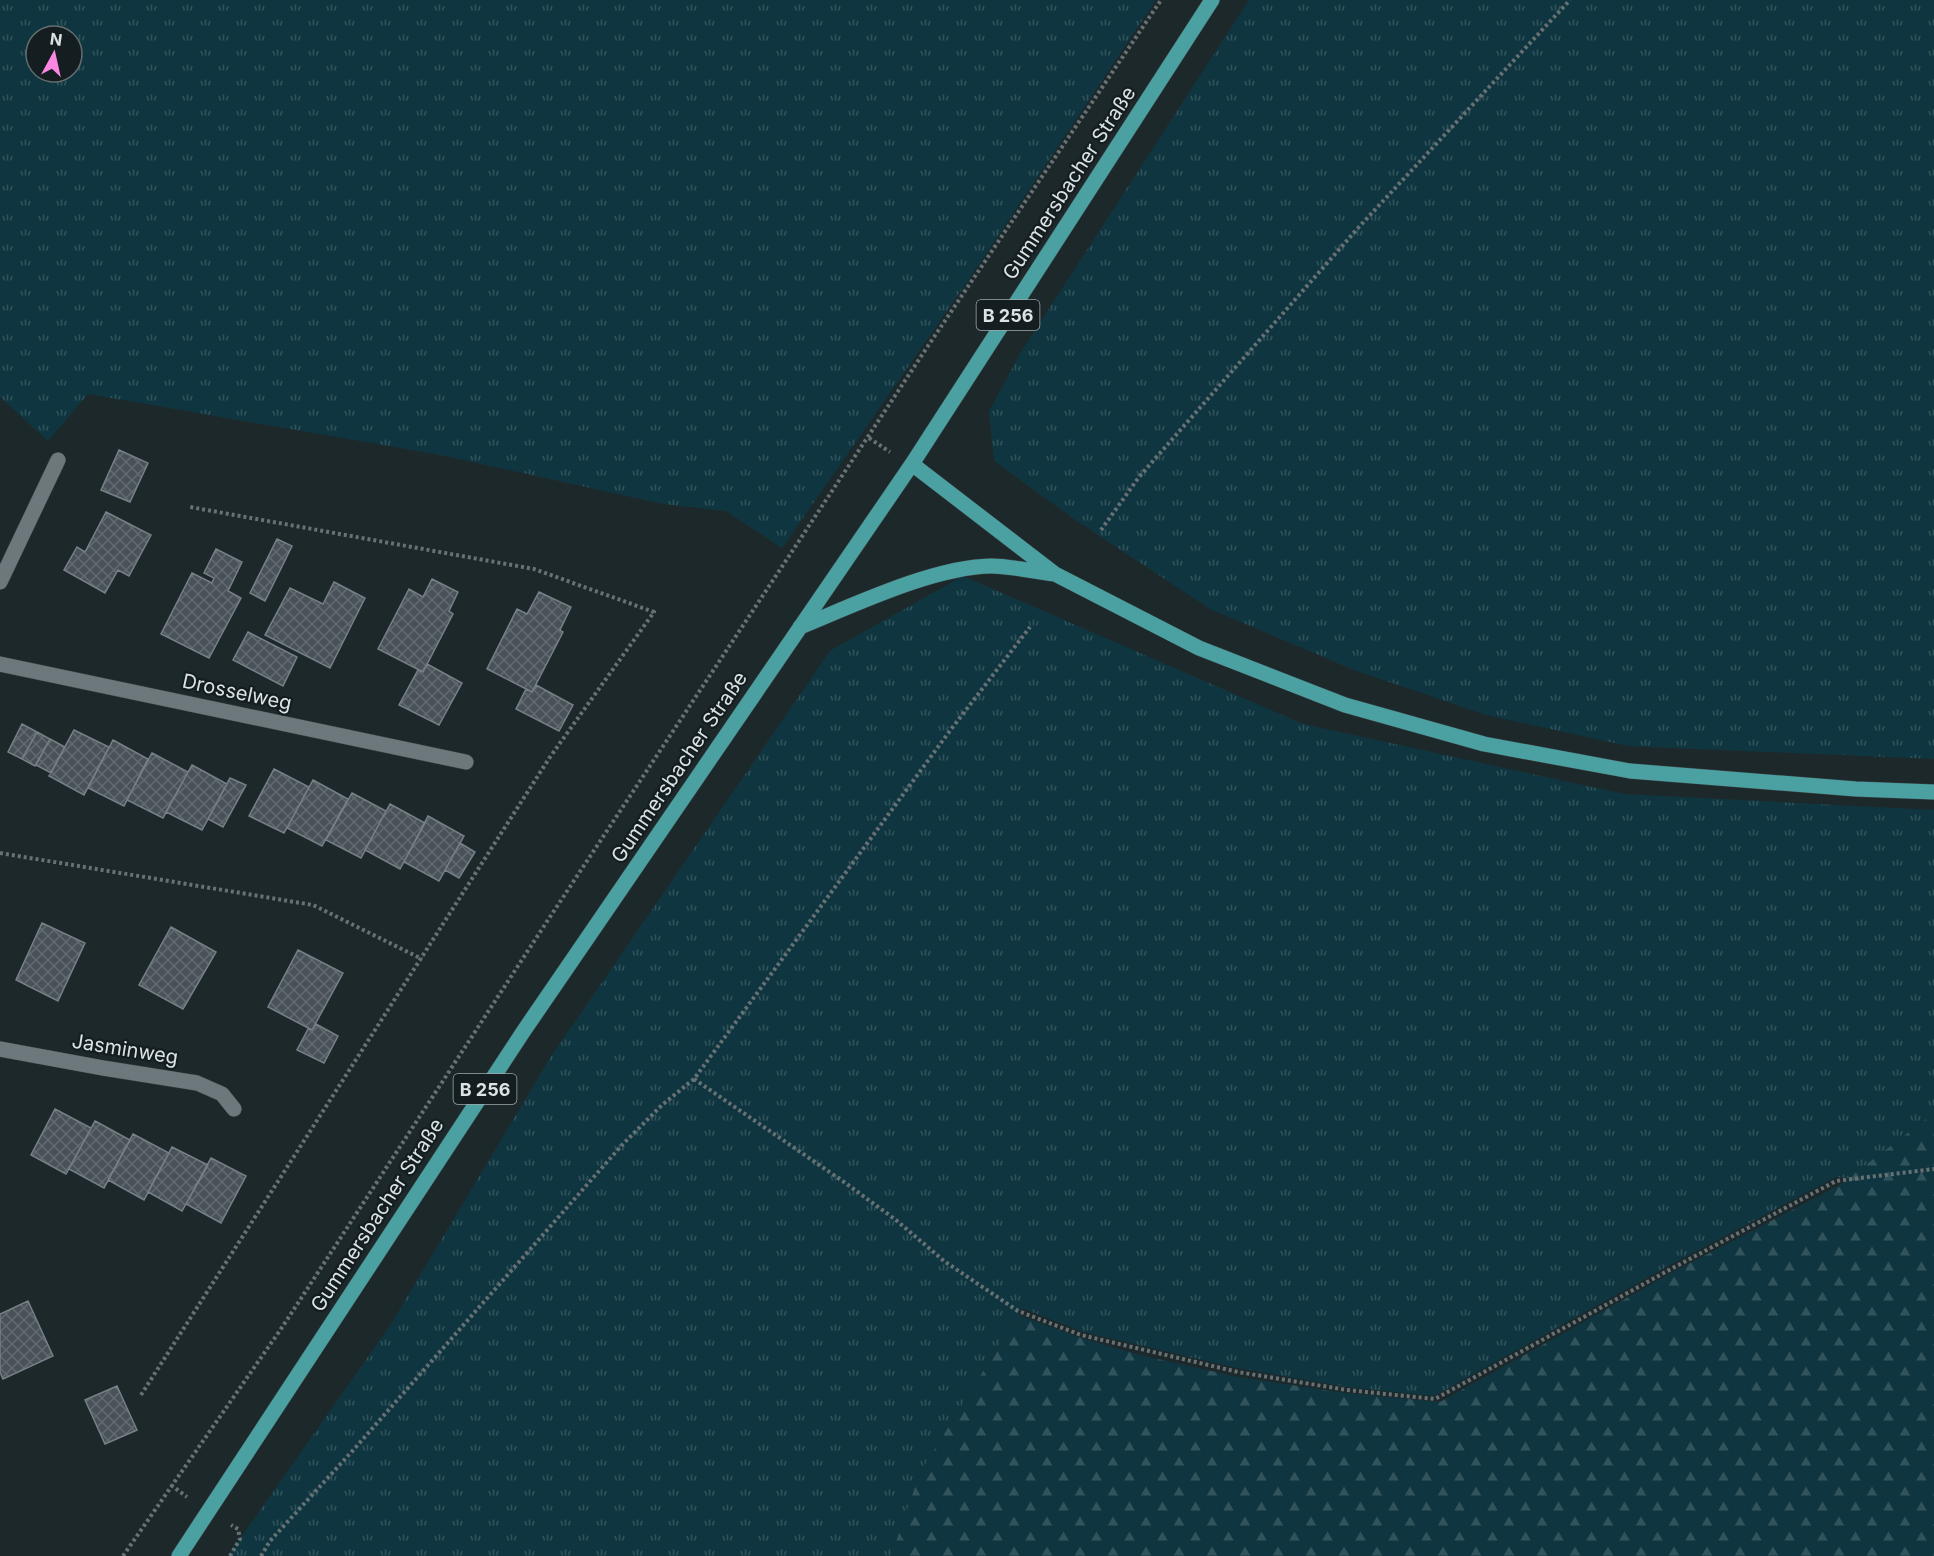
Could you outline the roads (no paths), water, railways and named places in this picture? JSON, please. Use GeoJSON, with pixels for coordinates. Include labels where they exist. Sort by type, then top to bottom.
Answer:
{"type":"FeatureCollection","features":[{"type":"Feature","properties":{"kind":"main road","name":"Gummersbacher Straße"},"geometry":{"type":"LineString","coordinates":[[178,1556],[523,1032],[912,464],[1212,0]]}},
{"type":"Feature","properties":{"kind":"main road"},"geometry":{"type":"LineString","coordinates":[[912,464],[1055,574],[1199,648],[1345,705],[1484,744],[1630,771],[1856,789],[1934,792]]}},
{"type":"Feature","properties":{"kind":"main road"},"geometry":{"type":"LineString","coordinates":[[800,627],[896,588],[953,571],[991,566],[1055,574]]}},
{"type":"Feature","properties":{"kind":"street"},"geometry":{"type":"LineString","coordinates":[[0,582],[58,460]]}},
{"type":"Feature","properties":{"kind":"street","name":"Drosselweg"},"geometry":{"type":"LineString","coordinates":[[0,664],[466,762]]}},
{"type":"Feature","properties":{"kind":"street","name":"Jasminweg"},"geometry":{"type":"LineString","coordinates":[[0,1048],[197,1083],[222,1094],[234,1109]]}}]}
